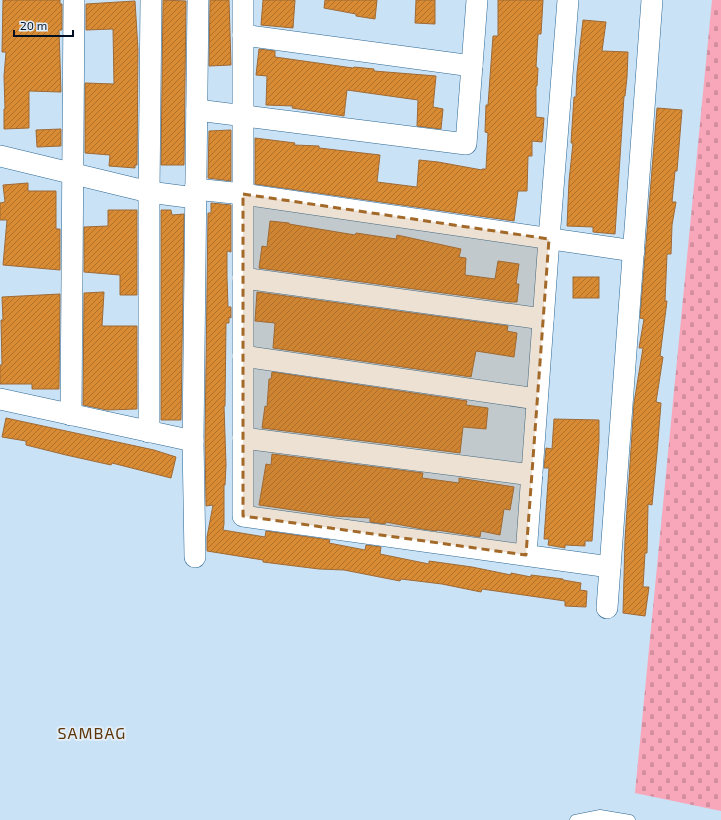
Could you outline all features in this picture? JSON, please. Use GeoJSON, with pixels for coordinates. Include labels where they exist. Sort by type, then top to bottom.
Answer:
{"type":"FeatureCollection","features":[{"type":"Feature","properties":{"kind":"street"},"geometry":{"type":"LineString","coordinates":[[71,415],[74,0]]}},
{"type":"Feature","properties":{"kind":"street"},"geometry":{"type":"LineString","coordinates":[[149,432],[151,0]]}},
{"type":"Feature","properties":{"kind":"street"},"geometry":{"type":"LineString","coordinates":[[195,557],[193,441],[198,0]]}},
{"type":"Feature","properties":{"kind":"street"},"geometry":{"type":"LineString","coordinates":[[244,0],[243,516],[610,567]]}},
{"type":"Feature","properties":{"kind":"street"},"geometry":{"type":"LineString","coordinates":[[197,110],[466,144],[477,0]]}},
{"type":"Feature","properties":{"kind":"street"},"geometry":{"type":"LineString","coordinates":[[526,555],[568,0]]}},
{"type":"Feature","properties":{"kind":"street"},"geometry":{"type":"LineString","coordinates":[[607,608],[652,0]]}},
{"type":"Feature","properties":{"kind":"street"},"geometry":{"type":"LineString","coordinates":[[243,35],[472,66]]}},
{"type":"Feature","properties":{"kind":"street"},"geometry":{"type":"LineString","coordinates":[[0,156],[149,192],[243,194],[634,251]]}},
{"type":"Feature","properties":{"kind":"street"},"geometry":{"type":"LineString","coordinates":[[243,278],[543,319]]}},
{"type":"Feature","properties":{"kind":"street"},"geometry":{"type":"LineString","coordinates":[[243,356],[537,399]]}},
{"type":"Feature","properties":{"kind":"street"},"geometry":{"type":"LineString","coordinates":[[0,399],[193,441]]}},
{"type":"Feature","properties":{"kind":"street"},"geometry":{"type":"LineString","coordinates":[[243,438],[532,475]]}},
{"type":"Feature","properties":{"kind":"lane"},"geometry":{"type":"LineString","coordinates":[[575,820],[600,815],[630,820]]}},
{"type":"Feature","properties":{"kind":"highlighted area"},"geometry":{"type":"Polygon","coordinates":[[[243,194],[549,239],[526,555],[243,516],[243,194]]]}},
{"type":"Feature","properties":{"kind":"green space"},"geometry":{"type":"Polygon","coordinates":[[[712,0],[721,0],[721,811],[635,793],[712,0]]]}},
{"type":"Feature","properties":{"kind":"building"},"geometry":{"type":"Polygon","coordinates":[[[3,0],[60,0],[60,4],[62,4],[62,30],[59,30],[61,92],[29,91],[29,128],[4,129],[4,76],[6,52],[2,52],[3,0]]]}},
{"type":"Feature","properties":{"kind":"building"},"geometry":{"type":"Polygon","coordinates":[[[163,0],[186,1],[184,165],[161,165],[163,0]]]}},
{"type":"Feature","properties":{"kind":"building"},"geometry":{"type":"Polygon","coordinates":[[[210,0],[229,0],[231,65],[209,66],[210,0]]]}},
{"type":"Feature","properties":{"kind":"building"},"geometry":{"type":"Polygon","coordinates":[[[263,0],[295,0],[293,28],[261,25],[263,0]]]}},
{"type":"Feature","properties":{"kind":"building"},"geometry":{"type":"Polygon","coordinates":[[[325,0],[377,0],[375,19],[324,8],[325,0]]]}},
{"type":"Feature","properties":{"kind":"building"},"geometry":{"type":"Polygon","coordinates":[[[416,0],[435,0],[435,24],[415,23],[416,0]]]}},
{"type":"Feature","properties":{"kind":"building"},"geometry":{"type":"Polygon","coordinates":[[[498,0],[543,0],[541,34],[538,34],[536,67],[538,68],[536,86],[536,117],[544,118],[542,142],[532,141],[532,156],[528,156],[527,191],[518,191],[514,221],[255,184],[255,138],[295,143],[294,145],[319,146],[319,148],[380,155],[377,182],[417,187],[419,160],[482,170],[486,169],[488,133],[485,132],[486,105],[488,105],[493,36],[498,36],[498,0]]]}},
{"type":"Feature","properties":{"kind":"building"},"geometry":{"type":"Polygon","coordinates":[[[135,1],[138,50],[137,165],[135,165],[135,168],[109,166],[110,155],[85,153],[85,83],[114,84],[113,29],[86,30],[86,4],[135,1]]]}},
{"type":"Feature","properties":{"kind":"building"},"geometry":{"type":"Polygon","coordinates":[[[583,20],[606,22],[602,51],[628,52],[615,234],[593,232],[593,227],[567,226],[569,181],[573,143],[571,143],[574,97],[576,97],[583,20]]]}},
{"type":"Feature","properties":{"kind":"building"},"geometry":{"type":"Polygon","coordinates":[[[259,49],[275,51],[275,57],[353,68],[374,69],[374,71],[436,76],[433,107],[443,109],[441,129],[417,126],[418,100],[347,90],[344,116],[292,108],[293,106],[266,105],[267,76],[256,75],[259,49]]]}},
{"type":"Feature","properties":{"kind":"building"},"geometry":{"type":"Polygon","coordinates":[[[657,108],[682,110],[677,171],[675,171],[672,202],[676,202],[672,225],[671,254],[667,254],[665,301],[667,301],[660,356],[663,357],[656,402],[661,403],[657,453],[652,505],[648,504],[647,553],[645,553],[643,587],[649,587],[645,616],[623,613],[625,540],[634,403],[643,348],[639,348],[644,319],[640,318],[657,108]]]}},
{"type":"Feature","properties":{"kind":"building"},"geometry":{"type":"Polygon","coordinates":[[[61,129],[61,146],[37,147],[36,130],[61,129]]]}},
{"type":"Feature","properties":{"kind":"building"},"geometry":{"type":"Polygon","coordinates":[[[231,130],[231,181],[208,178],[209,131],[231,130]]]}},
{"type":"Feature","properties":{"kind":"building"},"geometry":{"type":"Polygon","coordinates":[[[28,183],[28,191],[56,191],[56,229],[60,229],[60,270],[3,265],[7,220],[0,220],[0,203],[5,202],[3,185],[28,183]]]}},
{"type":"Feature","properties":{"kind":"building"},"geometry":{"type":"Polygon","coordinates":[[[211,203],[231,205],[231,252],[227,251],[228,307],[231,307],[231,318],[229,317],[229,323],[226,323],[224,406],[226,465],[223,530],[265,537],[266,531],[330,540],[329,543],[365,550],[366,545],[381,547],[380,554],[429,564],[429,561],[472,567],[511,575],[511,573],[531,577],[531,575],[563,579],[581,583],[580,590],[587,591],[586,607],[565,606],[565,601],[482,589],[481,592],[442,584],[401,579],[400,581],[344,570],[319,569],[263,562],[263,560],[207,551],[207,537],[213,505],[206,506],[205,441],[208,213],[211,213],[211,203]]]}},
{"type":"Feature","properties":{"kind":"building"},"geometry":{"type":"Polygon","coordinates":[[[108,210],[137,210],[137,295],[120,295],[120,275],[84,272],[84,227],[108,226],[108,210]]]}},
{"type":"Feature","properties":{"kind":"building"},"geometry":{"type":"Polygon","coordinates":[[[161,210],[171,210],[172,215],[184,214],[181,420],[161,420],[161,210]]]}},
{"type":"Feature","properties":{"kind":"building"},"geometry":{"type":"Polygon","coordinates":[[[270,221],[355,235],[356,233],[396,239],[397,235],[461,249],[459,257],[466,258],[465,275],[495,279],[498,261],[519,264],[516,284],[519,284],[517,302],[259,268],[262,246],[267,247],[270,221]]]}},
{"type":"Feature","properties":{"kind":"building"},"geometry":{"type":"Polygon","coordinates":[[[573,277],[599,277],[599,298],[573,298],[573,277]]]}},
{"type":"Feature","properties":{"kind":"building"},"geometry":{"type":"Polygon","coordinates":[[[104,292],[102,326],[137,326],[137,409],[107,410],[83,405],[84,293],[104,292]]]}},
{"type":"Feature","properties":{"kind":"building"},"geometry":{"type":"Polygon","coordinates":[[[257,292],[508,326],[507,331],[517,333],[514,357],[476,351],[471,377],[273,348],[275,323],[255,321],[257,292]]]}},
{"type":"Feature","properties":{"kind":"building"},"geometry":{"type":"Polygon","coordinates":[[[60,294],[59,389],[32,389],[32,384],[0,384],[0,365],[2,365],[2,297],[60,294]]]}},
{"type":"Feature","properties":{"kind":"building"},"geometry":{"type":"Polygon","coordinates":[[[272,372],[467,401],[466,405],[488,408],[486,429],[463,427],[460,453],[262,428],[265,406],[267,407],[269,379],[271,379],[272,372]]]}},
{"type":"Feature","properties":{"kind":"building"},"geometry":{"type":"Polygon","coordinates":[[[6,418],[154,450],[176,457],[171,478],[112,463],[111,465],[66,455],[26,445],[26,441],[2,437],[6,418]]]}},
{"type":"Feature","properties":{"kind":"building"},"geometry":{"type":"Polygon","coordinates":[[[554,419],[599,420],[599,441],[592,541],[585,541],[585,546],[565,545],[565,548],[548,545],[549,539],[544,539],[549,468],[544,468],[546,448],[552,449],[554,419]]]}},
{"type":"Feature","properties":{"kind":"building"},"geometry":{"type":"Polygon","coordinates":[[[272,454],[423,473],[422,478],[459,483],[459,478],[514,487],[510,510],[504,509],[500,535],[481,531],[480,537],[422,529],[386,522],[385,524],[370,522],[370,518],[334,516],[259,505],[266,464],[271,465],[272,454]]]}},
{"type":"Feature","properties":{"kind":"district","name":"SAMBAG"},"geometry":{"type":"Point","coordinates":[92,732]}}]}
